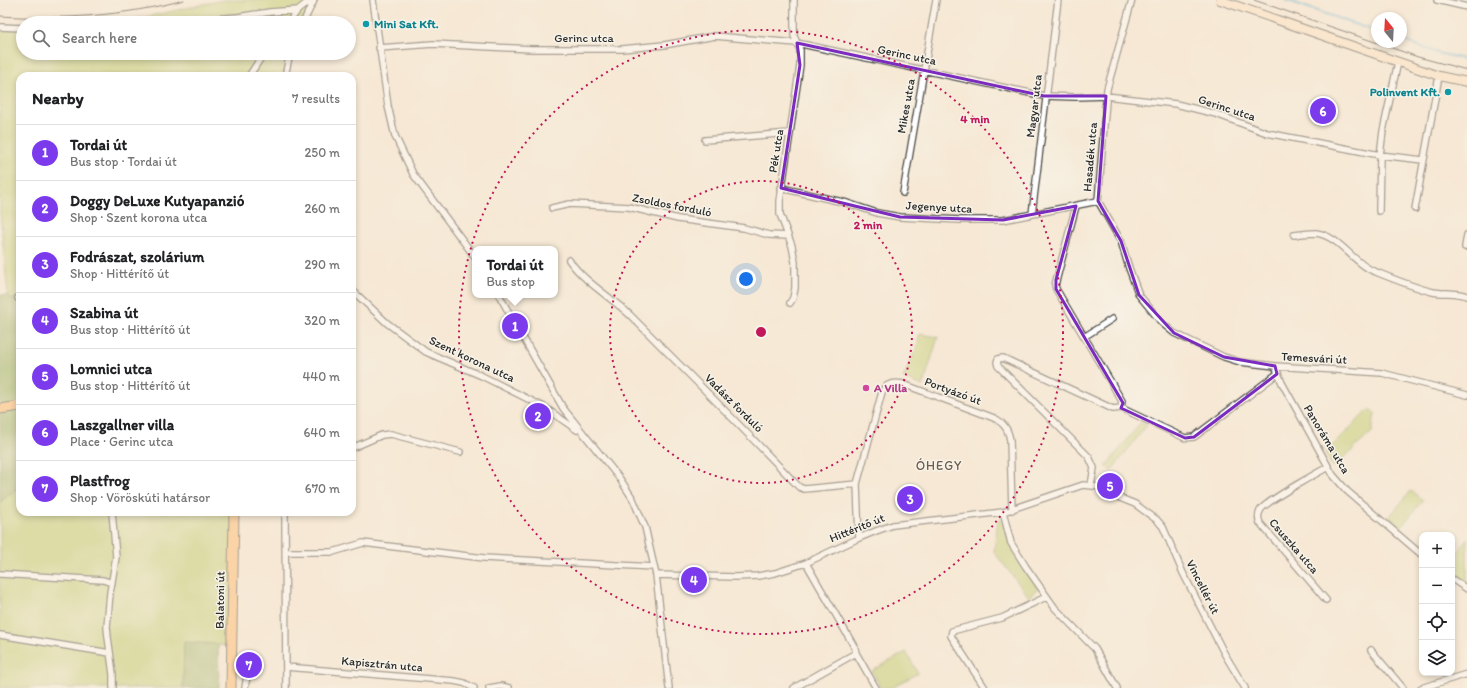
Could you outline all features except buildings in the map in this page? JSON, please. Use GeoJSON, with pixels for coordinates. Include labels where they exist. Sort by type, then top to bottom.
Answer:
{"type":"FeatureCollection","features":[{"type":"Feature","properties":{"kind":"main road"},"geometry":{"type":"LineString","coordinates":[[0,409],[16,407]]}},
{"type":"Feature","properties":{"kind":"main road","name":"Balatoni út"},"geometry":{"type":"LineString","coordinates":[[231,688],[234,516]]}},
{"type":"Feature","properties":{"kind":"street"},"geometry":{"type":"LineString","coordinates":[[373,0],[392,124],[403,154],[413,174],[472,253]]}},
{"type":"Feature","properties":{"kind":"street","name":"Pék utca"},"geometry":{"type":"LineString","coordinates":[[790,303],[793,298],[795,288],[795,262],[792,246],[779,211],[781,188],[800,65],[800,50],[794,36],[794,0]]}},
{"type":"Feature","properties":{"kind":"street","name":"Mikes utca"},"geometry":{"type":"LineString","coordinates":[[903,193],[936,0]]}},
{"type":"Feature","properties":{"kind":"street","name":"Magyar utca"},"geometry":{"type":"LineString","coordinates":[[1032,214],[1058,0]]}},
{"type":"Feature","properties":{"kind":"street","name":"Hasadék utca"},"geometry":{"type":"LineString","coordinates":[[1132,0],[1106,96],[1098,201],[1121,241],[1139,295],[1162,322],[1174,333],[1224,357],[1240,362],[1275,366]]}},
{"type":"Feature","properties":{"kind":"street"},"geometry":{"type":"LineString","coordinates":[[1220,0],[1439,76],[1467,82]]}},
{"type":"Feature","properties":{"kind":"street"},"geometry":{"type":"LineString","coordinates":[[1436,0],[1467,7]]}},
{"type":"Feature","properties":{"kind":"street"},"geometry":{"type":"LineString","coordinates":[[293,16],[308,2],[314,1]]}},
{"type":"Feature","properties":{"kind":"street"},"geometry":{"type":"LineString","coordinates":[[306,16],[314,1]]}},
{"type":"Feature","properties":{"kind":"street"},"geometry":{"type":"LineString","coordinates":[[237,16],[298,10]]}},
{"type":"Feature","properties":{"kind":"street"},"geometry":{"type":"LineString","coordinates":[[0,27],[16,28]]}},
{"type":"Feature","properties":{"kind":"street","name":"Gerinc utca"},"geometry":{"type":"LineString","coordinates":[[380,48],[433,44],[532,49],[622,49],[664,45],[715,36],[797,43],[1047,96],[1106,96],[1176,104],[1216,114],[1267,133],[1380,155],[1423,160]]}},
{"type":"Feature","properties":{"kind":"street"},"geometry":{"type":"LineString","coordinates":[[252,72],[259,60]]}},
{"type":"Feature","properties":{"kind":"street"},"geometry":{"type":"LineString","coordinates":[[286,72],[288,60]]}},
{"type":"Feature","properties":{"kind":"street"},"geometry":{"type":"LineString","coordinates":[[1379,211],[1380,155],[1398,62]]}},
{"type":"Feature","properties":{"kind":"street"},"geometry":{"type":"LineString","coordinates":[[1415,209],[1439,76]]}},
{"type":"Feature","properties":{"kind":"street"},"geometry":{"type":"LineString","coordinates":[[705,140],[790,132]]}},
{"type":"Feature","properties":{"kind":"street","name":"Jegenye utca"},"geometry":{"type":"LineString","coordinates":[[781,188],[847,203],[877,212],[908,218],[1003,220],[1098,201]]}},
{"type":"Feature","properties":{"kind":"street","name":"Zsoldos forduló"},"geometry":{"type":"LineString","coordinates":[[552,208],[570,204],[629,208],[678,219],[744,228],[769,235],[788,236]]}},
{"type":"Feature","properties":{"kind":"street"},"geometry":{"type":"LineString","coordinates":[[1076,206],[1055,285],[1056,290],[1122,401],[1121,408]]}},
{"type":"Feature","properties":{"kind":"street"},"geometry":{"type":"LineString","coordinates":[[1294,235],[1316,233],[1323,235],[1341,246],[1365,267],[1371,270],[1423,289],[1447,294],[1459,293],[1467,296]]}},
{"type":"Feature","properties":{"kind":"street"},"geometry":{"type":"LineString","coordinates":[[1465,247],[1467,235]]}},
{"type":"Feature","properties":{"kind":"street","name":"Vadász forduló"},"geometry":{"type":"LineString","coordinates":[[569,260],[576,270],[617,303],[671,357],[712,395],[799,487],[804,488],[857,484]]}},
{"type":"Feature","properties":{"kind":"street","name":"Szent korona utca"},"geometry":{"type":"LineString","coordinates":[[356,294],[387,323],[426,352],[482,376],[544,407],[566,421],[589,439]]}},
{"type":"Feature","properties":{"kind":"street"},"geometry":{"type":"LineString","coordinates":[[501,298],[564,408],[620,479],[633,499],[645,527],[656,575],[669,688]]}},
{"type":"Feature","properties":{"kind":"street"},"geometry":{"type":"LineString","coordinates":[[1084,337],[1112,319]]}},
{"type":"Feature","properties":{"kind":"street","name":"Temesvári út"},"geometry":{"type":"LineString","coordinates":[[1091,485],[1094,468],[1089,457],[998,366],[998,359],[1003,358],[1113,409],[1121,408],[1185,438],[1194,437],[1277,374],[1275,366],[1382,373],[1467,395]]}},
{"type":"Feature","properties":{"kind":"street","name":"Panoráma utca"},"geometry":{"type":"LineString","coordinates":[[1277,374],[1328,468],[1347,491],[1419,551]]}},
{"type":"Feature","properties":{"kind":"street","name":"Portyázó út"},"geometry":{"type":"LineString","coordinates":[[857,484],[882,392],[886,386],[894,382],[994,418],[1004,424],[1007,428],[1010,440],[1012,510]]}},
{"type":"Feature","properties":{"kind":"street"},"geometry":{"type":"LineString","coordinates":[[356,446],[382,435],[391,434],[460,452]]}},
{"type":"Feature","properties":{"kind":"street","name":"Csuszka utca"},"geometry":{"type":"LineString","coordinates":[[1326,600],[1260,523],[1258,516],[1259,512],[1264,506],[1328,468]]}},
{"type":"Feature","properties":{"kind":"street"},"geometry":{"type":"LineString","coordinates":[[857,484],[858,538]]}},
{"type":"Feature","properties":{"kind":"street","name":"Hittérítő út"},"geometry":{"type":"LineString","coordinates":[[656,575],[736,577],[758,576],[790,569],[806,563],[858,538],[893,525],[1003,512],[1084,485],[1091,485]]}},
{"type":"Feature","properties":{"kind":"street","name":"Vincellér út"},"geometry":{"type":"LineString","coordinates":[[1091,485],[1102,487],[1120,498],[1134,504],[1157,520],[1163,527],[1183,573],[1224,653],[1245,688]]}},
{"type":"Feature","properties":{"kind":"street"},"geometry":{"type":"LineString","coordinates":[[1003,512],[1011,543],[1023,563],[1046,597],[1094,649],[1117,688]]}},
{"type":"Feature","properties":{"kind":"street"},"geometry":{"type":"LineString","coordinates":[[112,516],[116,557],[107,627],[114,674],[113,688]]}},
{"type":"Feature","properties":{"kind":"street"},"geometry":{"type":"LineString","coordinates":[[285,516],[286,688]]}},
{"type":"Feature","properties":{"kind":"street"},"geometry":{"type":"LineString","coordinates":[[286,552],[333,552],[363,543],[484,558],[654,567]]}},
{"type":"Feature","properties":{"kind":"street"},"geometry":{"type":"LineString","coordinates":[[806,563],[855,648],[856,653],[876,688]]}},
{"type":"Feature","properties":{"kind":"street"},"geometry":{"type":"LineString","coordinates":[[0,574],[103,580],[112,583]]}},
{"type":"Feature","properties":{"kind":"street"},"geometry":{"type":"LineString","coordinates":[[1455,581],[1467,589]]}},
{"type":"Feature","properties":{"kind":"street"},"geometry":{"type":"LineString","coordinates":[[985,688],[951,636],[952,631],[1002,618],[1046,597]]}},
{"type":"Feature","properties":{"kind":"street"},"geometry":{"type":"LineString","coordinates":[[0,635],[110,653]]}},
{"type":"Feature","properties":{"kind":"street"},"geometry":{"type":"LineString","coordinates":[[1371,650],[1403,688]]}},
{"type":"Feature","properties":{"kind":"street"},"geometry":{"type":"LineString","coordinates":[[794,688],[856,653]]}},
{"type":"Feature","properties":{"kind":"street","name":"Kapisztrán utca"},"geometry":{"type":"LineString","coordinates":[[286,667],[454,681],[464,683],[474,688]]}},
{"type":"Feature","properties":{"kind":"street"},"geometry":{"type":"LineString","coordinates":[[245,688],[248,670]]}},
{"type":"Feature","properties":{"kind":"street"},"geometry":{"type":"LineString","coordinates":[[1421,688],[1467,674]]}},
{"type":"Feature","properties":{"kind":"street"},"geometry":{"type":"LineString","coordinates":[[489,688],[501,686],[509,688]]}},
{"type":"Feature","properties":{"kind":"highlighted area"},"geometry":{"type":"Polygon","coordinates":[[[797,43],[1044,96],[1106,96],[1098,201],[1121,241],[1139,295],[1174,333],[1224,357],[1275,366],[1277,374],[1194,437],[1185,438],[1121,408],[1123,403],[1056,289],[1056,280],[1076,206],[1003,220],[900,217],[781,188],[800,65],[797,43]]]}},
{"type":"Feature","properties":{"kind":"green space"},"geometry":{"type":"Polygon","coordinates":[[[223,0],[314,0],[306,16],[150,16],[223,0]]]}},
{"type":"Feature","properties":{"kind":"green space"},"geometry":{"type":"Polygon","coordinates":[[[16,25],[16,60],[288,60],[286,72],[16,72],[16,299],[11,299],[8,295],[0,213],[0,26],[16,25]]]}},
{"type":"Feature","properties":{"kind":"green space"},"geometry":{"type":"Polygon","coordinates":[[[0,295],[8,295],[11,299],[16,299],[16,489],[0,502],[0,295]]]}},
{"type":"Feature","properties":{"kind":"green space"},"geometry":{"type":"Polygon","coordinates":[[[919,334],[938,337],[923,386],[903,378],[918,345],[919,334]]]}},
{"type":"Feature","properties":{"kind":"green space"},"geometry":{"type":"Polygon","coordinates":[[[1368,410],[1375,413],[1372,432],[1333,468],[1325,453],[1368,410]]]}},
{"type":"Feature","properties":{"kind":"green space"},"geometry":{"type":"Polygon","coordinates":[[[1141,422],[1147,425],[1111,471],[1106,466],[1141,422]]]}},
{"type":"Feature","properties":{"kind":"green space"},"geometry":{"type":"Polygon","coordinates":[[[16,489],[16,516],[234,516],[231,646],[184,642],[183,688],[0,688],[0,502],[16,489]]]}},
{"type":"Feature","properties":{"kind":"green space"},"geometry":{"type":"Polygon","coordinates":[[[1411,491],[1423,500],[1401,527],[1389,517],[1411,491]]]}},
{"type":"Feature","properties":{"kind":"green space"},"geometry":{"type":"Polygon","coordinates":[[[998,520],[1002,520],[1012,547],[1038,588],[1029,597],[994,552],[998,520]]]}},
{"type":"Feature","properties":{"kind":"green space"},"geometry":{"type":"Polygon","coordinates":[[[1467,538],[1467,583],[1455,573],[1455,558],[1467,538]]]}},
{"type":"Feature","properties":{"kind":"green space"},"geometry":{"type":"Polygon","coordinates":[[[184,642],[218,644],[219,688],[183,688],[184,642]]]}},
{"type":"Feature","properties":{"kind":"green space"},"geometry":{"type":"Polygon","coordinates":[[[906,652],[918,673],[892,688],[881,688],[872,671],[906,652]]]}},
{"type":"Feature","properties":{"kind":"waterway"},"geometry":{"type":"LineString","coordinates":[[1286,0],[1371,30]]}},
{"type":"Feature","properties":{"kind":"waterway"},"geometry":{"type":"LineString","coordinates":[[1407,42],[1438,53],[1467,60]]}},
{"type":"Feature","properties":{"kind":"tram line"},"geometry":{"type":"LineString","coordinates":[[92,16],[139,10],[184,0]]}},
{"type":"Feature","properties":{"kind":"tram line"},"geometry":{"type":"LineString","coordinates":[[1254,0],[1418,57],[1467,70]]}},
{"type":"Feature","properties":{"kind":"tram line"},"geometry":{"type":"LineString","coordinates":[[0,16],[16,17]]}},
{"type":"Feature","properties":{"kind":"place","name":"Mini Sat Kft."},"geometry":{"type":"Point","coordinates":[366,24]}},
{"type":"Feature","properties":{"kind":"place","name":"Polinvent Kft."},"geometry":{"type":"Point","coordinates":[1448,92]}},
{"type":"Feature","properties":{"kind":"place","name":"Laszgallner villa"},"geometry":{"type":"Point","coordinates":[1323,111]}},
{"type":"Feature","properties":{"kind":"place","name":"Tordai út"},"geometry":{"type":"Point","coordinates":[515,326]}},
{"type":"Feature","properties":{"kind":"place","name":"A Villa"},"geometry":{"type":"Point","coordinates":[866,388]}},
{"type":"Feature","properties":{"kind":"place","name":"Doggy DeLuxe Kutyapanzió"},"geometry":{"type":"Point","coordinates":[538,416]}},
{"type":"Feature","properties":{"kind":"place","name":"Lomnici utca"},"geometry":{"type":"Point","coordinates":[1110,486]}},
{"type":"Feature","properties":{"kind":"place","name":"Fodrászat, szolárium"},"geometry":{"type":"Point","coordinates":[910,499]}},
{"type":"Feature","properties":{"kind":"place","name":"Szabina út"},"geometry":{"type":"Point","coordinates":[694,580]}},
{"type":"Feature","properties":{"kind":"place","name":"Plastfrog"},"geometry":{"type":"Point","coordinates":[249,665]}},
{"type":"Feature","properties":{"kind":"district","name":"ÓHEGY"},"geometry":{"type":"Point","coordinates":[939,465]}}]}
